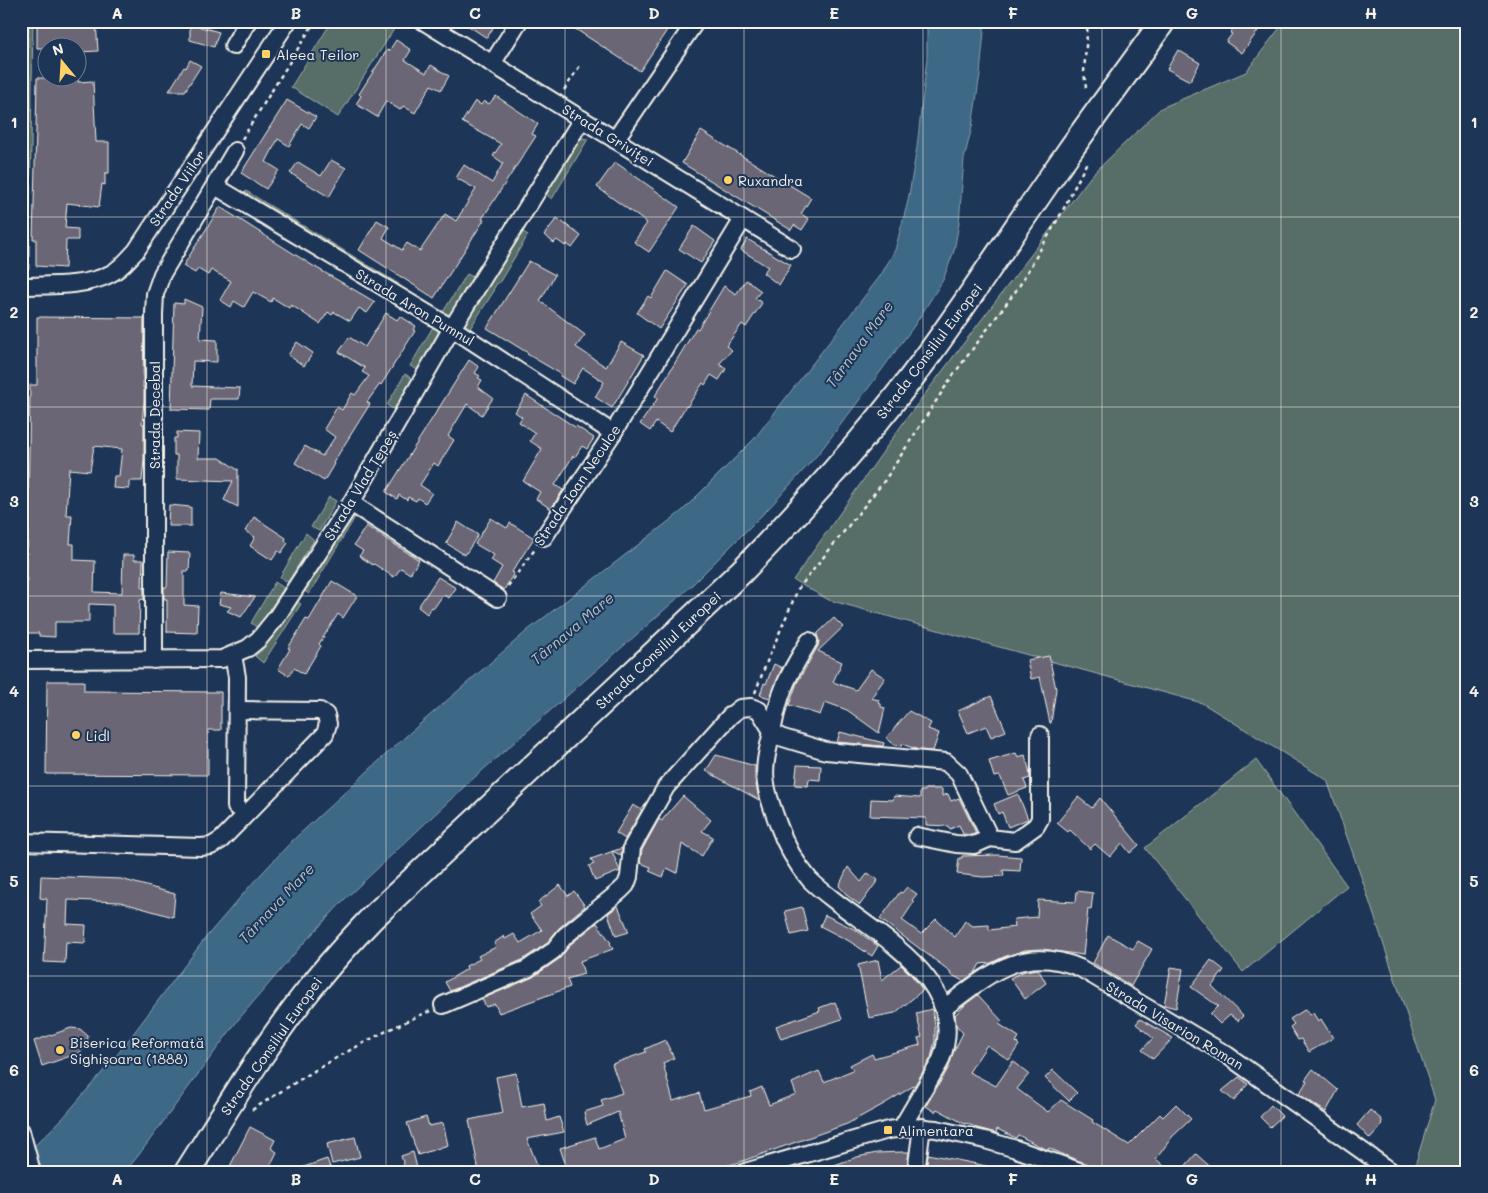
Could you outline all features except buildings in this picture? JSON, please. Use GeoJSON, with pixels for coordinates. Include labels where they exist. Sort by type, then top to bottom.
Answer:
{"type":"FeatureCollection","features":[{"type":"Feature","properties":{"kind":"highway","name":"Strada Consiliul Europei"},"geometry":{"type":"LineString","coordinates":[[187,1172],[260,1057],[310,987],[338,954],[372,918],[741,572],[844,461],[929,354],[1068,152],[1162,21]]}},
{"type":"Feature","properties":{"kind":"street"},"geometry":{"type":"LineString","coordinates":[[233,46],[248,21]]}},
{"type":"Feature","properties":{"kind":"street","name":"Strada Viilor"},"geometry":{"type":"LineString","coordinates":[[21,286],[90,281],[109,275],[121,267],[136,251],[288,21]]}},
{"type":"Feature","properties":{"kind":"street","name":"Strada Griviței"},"geometry":{"type":"LineString","coordinates":[[424,21],[792,249]]}},
{"type":"Feature","properties":{"kind":"street"},"geometry":{"type":"LineString","coordinates":[[492,64],[519,21]]}},
{"type":"Feature","properties":{"kind":"street"},"geometry":{"type":"LineString","coordinates":[[615,140],[696,21]]}},
{"type":"Feature","properties":{"kind":"street","name":"Strada Vlad Țepeș"},"geometry":{"type":"LineString","coordinates":[[21,660],[222,659],[248,648],[259,639],[276,618],[351,503],[452,328],[582,119]]}},
{"type":"Feature","properties":{"kind":"street","name":"Strada Decebal"},"geometry":{"type":"LineString","coordinates":[[154,660],[155,294],[162,274],[235,151]]}},
{"type":"Feature","properties":{"kind":"street","name":"Strada Aron Pumnul"},"geometry":{"type":"LineString","coordinates":[[215,186],[452,328],[613,433]]}},
{"type":"Feature","properties":{"kind":"street","name":"Strada Ioan Neculce"},"geometry":{"type":"LineString","coordinates":[[544,537],[613,433],[743,219]]}},
{"type":"Feature","properties":{"kind":"street"},"geometry":{"type":"LineString","coordinates":[[351,503],[498,598]]}},
{"type":"Feature","properties":{"kind":"street"},"geometry":{"type":"LineString","coordinates":[[809,641],[784,686],[778,703],[766,756],[766,784],[783,838],[800,867],[811,881],[900,950],[931,982],[939,995],[944,1008],[946,1031],[944,1053],[902,1127]]}},
{"type":"Feature","properties":{"kind":"street"},"geometry":{"type":"LineString","coordinates":[[233,655],[237,677],[236,807]]}},
{"type":"Feature","properties":{"kind":"street"},"geometry":{"type":"LineString","coordinates":[[443,1005],[535,965],[553,951],[565,936],[620,891],[630,878],[632,847],[666,787],[730,716],[740,708],[751,707],[759,710],[772,731],[780,737],[826,751],[946,762],[959,774],[990,838]]}},
{"type":"Feature","properties":{"kind":"street"},"geometry":{"type":"LineString","coordinates":[[21,842],[201,847],[211,846],[221,840],[325,734],[328,724],[326,715],[320,710],[237,710]]}},
{"type":"Feature","properties":{"kind":"street"},"geometry":{"type":"LineString","coordinates":[[917,836],[956,844],[974,845],[990,838],[1016,841],[1036,826],[1040,819],[1040,735]]}},
{"type":"Feature","properties":{"kind":"street","name":"Strada Visarion Roman"},"geometry":{"type":"LineString","coordinates":[[944,1008],[985,979],[1021,961],[1038,958],[1067,962],[1227,1055],[1392,1172]]}},
{"type":"Feature","properties":{"kind":"street"},"geometry":{"type":"LineString","coordinates":[[745,1172],[902,1127],[936,1129],[985,1140],[1082,1172]]}},
{"type":"Feature","properties":{"kind":"street"},"geometry":{"type":"LineString","coordinates":[[916,1172],[922,1127]]}},
{"type":"Feature","properties":{"kind":"street"},"geometry":{"type":"LineString","coordinates":[[21,1131],[32,1172]]}},
{"type":"Feature","properties":{"kind":"path"},"geometry":{"type":"LineString","coordinates":[[235,151],[315,21]]}},
{"type":"Feature","properties":{"kind":"path"},"geometry":{"type":"LineString","coordinates":[[1086,88],[1084,72],[1088,21]]}},
{"type":"Feature","properties":{"kind":"path"},"geometry":{"type":"LineString","coordinates":[[556,103],[581,64]]}},
{"type":"Feature","properties":{"kind":"path"},"geometry":{"type":"LineString","coordinates":[[751,707],[766,664],[798,589],[885,480],[951,378],[1018,288],[1062,212],[1088,160]]}},
{"type":"Feature","properties":{"kind":"path","name":"Strada Ioan Neculce"},"geometry":{"type":"LineString","coordinates":[[498,598],[544,537]]}},
{"type":"Feature","properties":{"kind":"path"},"geometry":{"type":"LineString","coordinates":[[252,1110],[354,1048],[410,1019],[443,1005]]}},
{"type":"Feature","properties":{"kind":"green space"},"geometry":{"type":"Polygon","coordinates":[[[29,21],[33,21],[29,269],[21,261],[29,21]]]}},
{"type":"Feature","properties":{"kind":"green space"},"geometry":{"type":"Polygon","coordinates":[[[332,21],[388,21],[396,26],[338,117],[291,87],[332,21]]]}},
{"type":"Feature","properties":{"kind":"green space"},"geometry":{"type":"Polygon","coordinates":[[[1285,21],[1467,21],[1467,1172],[1413,1172],[1435,1100],[1327,780],[1202,703],[829,600],[793,580],[906,419],[1091,176],[1161,108],[1246,72],[1285,21]]]}},
{"type":"Feature","properties":{"kind":"green space"},"geometry":{"type":"Polygon","coordinates":[[[578,139],[588,139],[552,199],[543,192],[578,139]]]}},
{"type":"Feature","properties":{"kind":"green space"},"geometry":{"type":"Polygon","coordinates":[[[246,191],[399,284],[396,289],[245,196],[246,191]]]}},
{"type":"Feature","properties":{"kind":"green space"},"geometry":{"type":"Polygon","coordinates":[[[519,232],[528,235],[469,330],[465,321],[519,232]]]}},
{"type":"Feature","properties":{"kind":"green space"},"geometry":{"type":"Polygon","coordinates":[[[467,274],[475,278],[450,316],[446,318],[441,315],[467,274]]]}},
{"type":"Feature","properties":{"kind":"green space"},"geometry":{"type":"Polygon","coordinates":[[[433,327],[438,330],[438,335],[418,370],[410,366],[433,327]]]}},
{"type":"Feature","properties":{"kind":"green space"},"geometry":{"type":"Polygon","coordinates":[[[405,374],[413,379],[394,410],[387,405],[405,374]]]}},
{"type":"Feature","properties":{"kind":"green space"},"geometry":{"type":"Polygon","coordinates":[[[329,497],[336,501],[319,531],[311,527],[329,497]]]}},
{"type":"Feature","properties":{"kind":"green space"},"geometry":{"type":"Polygon","coordinates":[[[347,513],[357,514],[309,594],[302,589],[347,513]]]}},
{"type":"Feature","properties":{"kind":"green space"},"geometry":{"type":"Polygon","coordinates":[[[306,533],[314,540],[288,582],[280,577],[306,533]]]}},
{"type":"Feature","properties":{"kind":"green space"},"geometry":{"type":"Polygon","coordinates":[[[275,582],[284,588],[258,628],[251,623],[275,582]]]}},
{"type":"Feature","properties":{"kind":"green space"},"geometry":{"type":"Polygon","coordinates":[[[295,600],[301,604],[263,663],[255,656],[261,651],[295,600]]]}},
{"type":"Feature","properties":{"kind":"green space"},"geometry":{"type":"Polygon","coordinates":[[[1256,760],[1347,886],[1243,972],[1145,848],[1256,760]]]}},
{"type":"Feature","properties":{"kind":"water","name":"Târnava Mare"},"geometry":{"type":"Polygon","coordinates":[[[927,21],[985,21],[972,127],[964,159],[959,223],[954,251],[943,280],[914,326],[819,453],[770,507],[690,587],[467,784],[344,900],[301,946],[238,1020],[125,1172],[21,1172],[21,1159],[63,1118],[117,1055],[207,936],[292,841],[405,737],[528,630],[682,511],[754,439],[881,275],[895,250],[908,201],[917,147],[927,58],[927,21]]]}},
{"type":"Feature","properties":{"kind":"place","name":"Aleea Teilor"},"geometry":{"type":"Point","coordinates":[266,54]}},
{"type":"Feature","properties":{"kind":"place","name":"Ruxandra"},"geometry":{"type":"Point","coordinates":[728,180]}},
{"type":"Feature","properties":{"kind":"place","name":"Lidl"},"geometry":{"type":"Point","coordinates":[76,735]}},
{"type":"Feature","properties":{"kind":"place","name":"Biserica Reformată Sighișoara (1888)"},"geometry":{"type":"Point","coordinates":[60,1050]}},
{"type":"Feature","properties":{"kind":"place","name":"Alimentara"},"geometry":{"type":"Point","coordinates":[888,1130]}}]}
